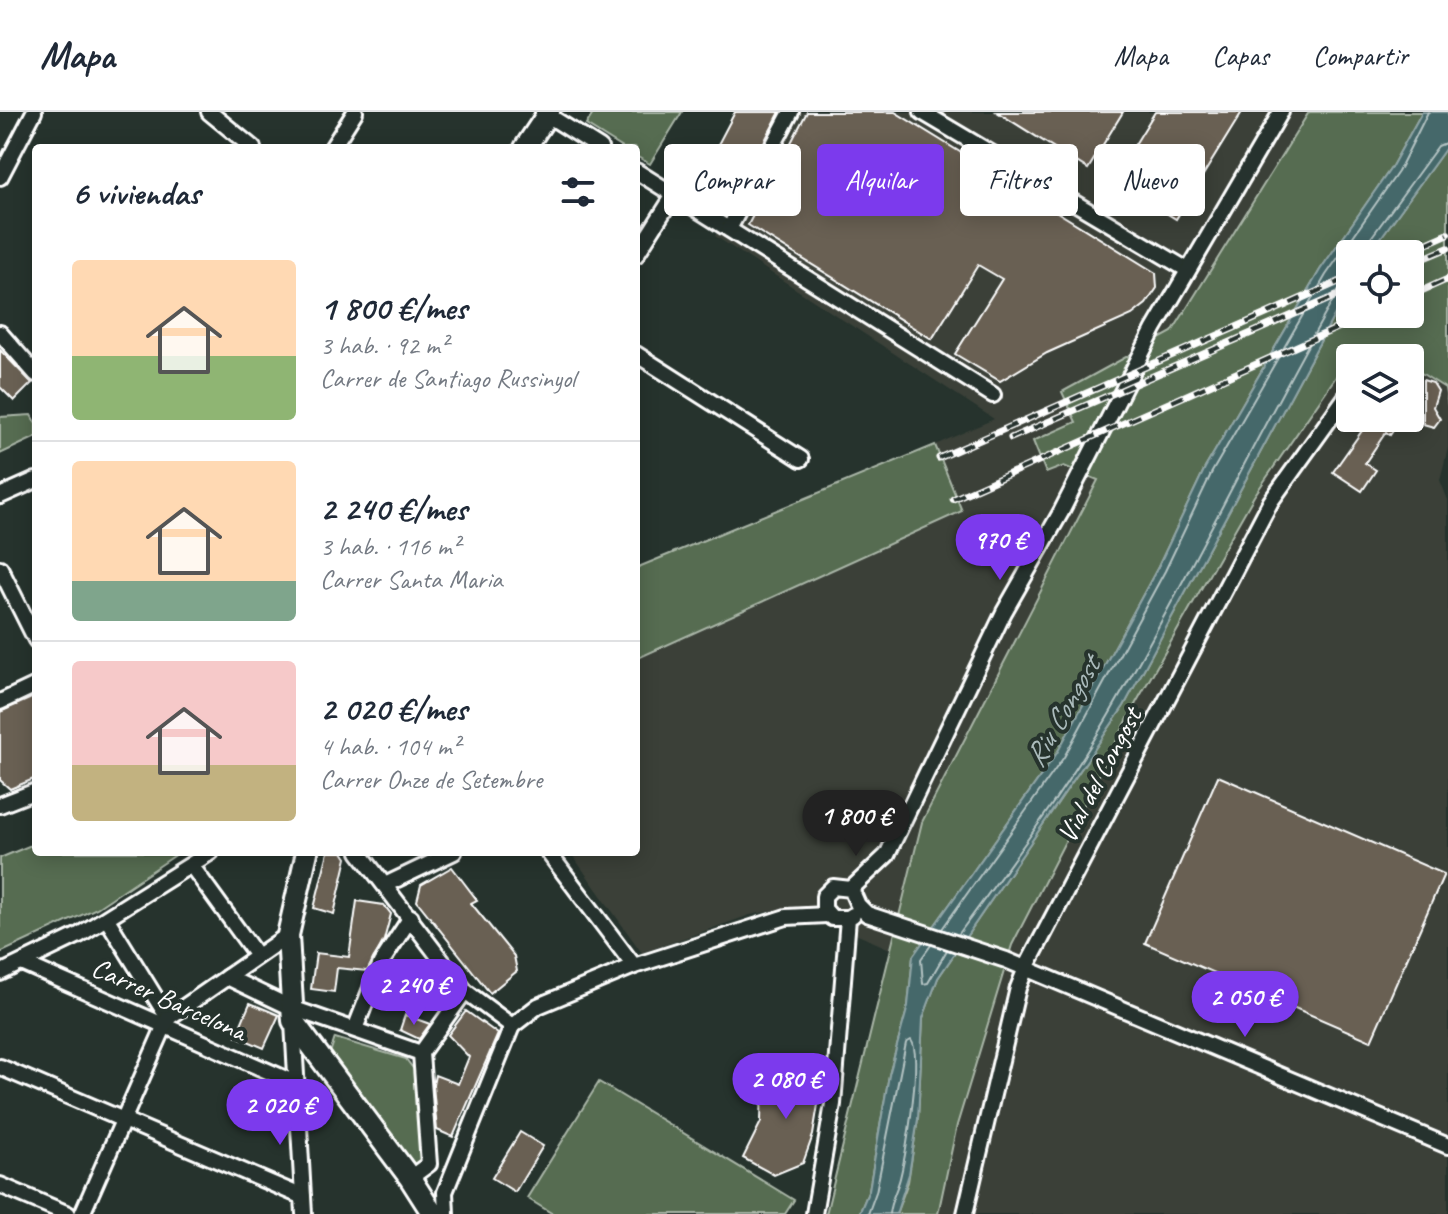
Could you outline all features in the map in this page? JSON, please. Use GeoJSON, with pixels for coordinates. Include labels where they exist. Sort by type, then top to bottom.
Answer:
{"type":"FeatureCollection","features":[{"type":"Feature","properties":{"kind":"street"},"geometry":{"type":"LineString","coordinates":[[0,177],[34,112]]}},
{"type":"Feature","properties":{"kind":"street"},"geometry":{"type":"LineString","coordinates":[[209,112],[226,118],[249,144]]}},
{"type":"Feature","properties":{"kind":"street"},"geometry":{"type":"LineString","coordinates":[[335,144],[355,112]]}},
{"type":"Feature","properties":{"kind":"street"},"geometry":{"type":"LineString","coordinates":[[729,229],[791,112]]}},
{"type":"Feature","properties":{"kind":"street"},"geometry":{"type":"LineString","coordinates":[[922,112],[1186,269]]}},
{"type":"Feature","properties":{"kind":"street"},"geometry":{"type":"LineString","coordinates":[[851,889],[887,855],[1004,612],[1061,512],[1154,329],[1186,269],[1281,112]]}},
{"type":"Feature","properties":{"kind":"street"},"geometry":{"type":"LineString","coordinates":[[527,144],[546,113],[594,144]]}},
{"type":"Feature","properties":{"kind":"street"},"geometry":{"type":"LineString","coordinates":[[640,174],[664,189]]}},
{"type":"Feature","properties":{"kind":"street"},"geometry":{"type":"LineString","coordinates":[[640,249],[664,211]]}},
{"type":"Feature","properties":{"kind":"street"},"geometry":{"type":"LineString","coordinates":[[708,216],[993,395]]}},
{"type":"Feature","properties":{"kind":"street"},"geometry":{"type":"LineString","coordinates":[[0,333],[32,369]]}},
{"type":"Feature","properties":{"kind":"street"},"geometry":{"type":"LineString","coordinates":[[640,357],[801,459]]}},
{"type":"Feature","properties":{"kind":"street","name":"Vial del Congost"},"geometry":{"type":"LineString","coordinates":[[965,1214],[1018,988],[1026,968],[1271,501],[1336,410]]}},
{"type":"Feature","properties":{"kind":"street"},"geometry":{"type":"LineString","coordinates":[[0,496],[32,482]]}},
{"type":"Feature","properties":{"kind":"street"},"geometry":{"type":"LineString","coordinates":[[0,568],[32,632]]}},
{"type":"Feature","properties":{"kind":"street"},"geometry":{"type":"LineString","coordinates":[[0,702],[32,687]]}},
{"type":"Feature","properties":{"kind":"street"},"geometry":{"type":"LineString","coordinates":[[0,805],[32,793]]}},
{"type":"Feature","properties":{"kind":"street"},"geometry":{"type":"LineString","coordinates":[[0,973],[107,919],[205,856]]}},
{"type":"Feature","properties":{"kind":"street"},"geometry":{"type":"LineString","coordinates":[[304,1214],[288,935],[306,856]]}},
{"type":"Feature","properties":{"kind":"street"},"geometry":{"type":"LineString","coordinates":[[362,856],[387,884],[465,991],[512,1026]]}},
{"type":"Feature","properties":{"kind":"street"},"geometry":{"type":"LineString","coordinates":[[387,884],[446,856]]}},
{"type":"Feature","properties":{"kind":"street"},"geometry":{"type":"LineString","coordinates":[[551,856],[634,966]]}},
{"type":"Feature","properties":{"kind":"street"},"geometry":{"type":"LineString","coordinates":[[191,865],[257,956]]}},
{"type":"Feature","properties":{"kind":"street"},"geometry":{"type":"LineString","coordinates":[[827,915],[823,901],[828,891],[838,885],[851,889],[858,905],[867,914],[1006,960],[1448,1146]]}},
{"type":"Feature","properties":{"kind":"street"},"geometry":{"type":"LineString","coordinates":[[814,1214],[833,1104],[848,918],[858,905]]}},
{"type":"Feature","properties":{"kind":"street"},"geometry":{"type":"LineString","coordinates":[[446,1214],[445,1192],[512,1026],[538,1006],[634,966],[786,917],[827,915],[838,920],[848,918]]}},
{"type":"Feature","properties":{"kind":"street"},"geometry":{"type":"LineString","coordinates":[[355,1029],[381,963],[411,917]]}},
{"type":"Feature","properties":{"kind":"street"},"geometry":{"type":"LineString","coordinates":[[107,919],[167,1022]]}},
{"type":"Feature","properties":{"kind":"street"},"geometry":{"type":"LineString","coordinates":[[82,1214],[167,1022],[288,935]]}},
{"type":"Feature","properties":{"kind":"street","name":"Carrer Barcelona"},"geometry":{"type":"LineString","coordinates":[[22,963],[167,1022],[295,1083]]}},
{"type":"Feature","properties":{"kind":"street"},"geometry":{"type":"LineString","coordinates":[[227,977],[293,1015],[355,1029],[421,1053]]}},
{"type":"Feature","properties":{"kind":"street"},"geometry":{"type":"LineString","coordinates":[[429,1164],[421,1053],[465,991]]}},
{"type":"Feature","properties":{"kind":"street"},"geometry":{"type":"LineString","coordinates":[[293,1015],[428,1205],[434,1197],[445,1192]]}},
{"type":"Feature","properties":{"kind":"street"},"geometry":{"type":"LineString","coordinates":[[0,1067],[303,1197]]}},
{"type":"Feature","properties":{"kind":"street"},"geometry":{"type":"LineString","coordinates":[[410,1178],[429,1164]]}},
{"type":"Feature","properties":{"kind":"street"},"geometry":{"type":"LineString","coordinates":[[429,1164],[454,1174]]}},
{"type":"Feature","properties":{"kind":"street"},"geometry":{"type":"LineString","coordinates":[[0,1185],[68,1214]]}},
{"type":"Feature","properties":{"kind":"shaded area"},"geometry":{"type":"Polygon","coordinates":[[[783,112],[1309,112],[1172,332],[1063,392],[1076,422],[1064,466],[1099,479],[922,822],[890,949],[793,907],[750,915],[642,953],[573,856],[640,856],[640,657],[962,511],[935,445],[994,419],[715,236],[726,216],[801,216],[801,144],[765,144],[783,112]]]}},
{"type":"Feature","properties":{"kind":"shaded area"},"geometry":{"type":"Polygon","coordinates":[[[1424,375],[1445,388],[1448,448],[1440,480],[1448,500],[1448,1214],[938,1214],[957,1125],[1012,945],[1136,703],[1254,496],[1336,377],[1336,432],[1424,432],[1424,375]]]}},
{"type":"Feature","properties":{"kind":"green space"},"geometry":{"type":"Polygon","coordinates":[[[594,112],[682,112],[650,164],[640,158],[640,144],[617,144],[586,125],[594,112]]]}},
{"type":"Feature","properties":{"kind":"green space"},"geometry":{"type":"Polygon","coordinates":[[[1309,112],[1422,112],[1391,168],[1341,240],[1336,240],[1336,247],[1205,468],[1158,567],[1057,753],[913,956],[908,1006],[889,1075],[869,1190],[859,1214],[826,1214],[922,822],[1098,480],[1064,466],[1046,473],[1033,441],[1076,422],[1062,392],[1172,332],[1309,112]]]}},
{"type":"Feature","properties":{"kind":"green space"},"geometry":{"type":"Polygon","coordinates":[[[1448,145],[1448,406],[1445,388],[1424,375],[1424,344],[1336,344],[1336,377],[1254,496],[1136,703],[1012,945],[957,1125],[938,1214],[896,1214],[908,1182],[918,1119],[923,1018],[938,978],[1124,706],[1336,312],[1336,328],[1424,328],[1424,240],[1379,240],[1448,145]]]}},
{"type":"Feature","properties":{"kind":"green space"},"geometry":{"type":"Polygon","coordinates":[[[31,415],[32,439],[0,454],[0,417],[31,415]]]}},
{"type":"Feature","properties":{"kind":"green space"},"geometry":{"type":"Polygon","coordinates":[[[935,445],[962,511],[640,657],[640,566],[935,445]]]}},
{"type":"Feature","properties":{"kind":"green space"},"geometry":{"type":"Polygon","coordinates":[[[32,845],[32,856],[174,856],[97,908],[0,953],[0,858],[32,845]]]}},
{"type":"Feature","properties":{"kind":"green space"},"geometry":{"type":"Polygon","coordinates":[[[335,1038],[406,1059],[415,1071],[422,1161],[411,1167],[328,1059],[335,1038]]]}},
{"type":"Feature","properties":{"kind":"green space"},"geometry":{"type":"Polygon","coordinates":[[[599,1082],[794,1200],[785,1214],[553,1214],[527,1198],[599,1082]]]}},
{"type":"Feature","properties":{"kind":"water"},"geometry":{"type":"Polygon","coordinates":[[[1422,112],[1448,112],[1448,145],[1379,240],[1341,240],[1391,168],[1422,112]]]}},
{"type":"Feature","properties":{"kind":"water"},"geometry":{"type":"Polygon","coordinates":[[[1336,247],[1336,312],[1124,706],[938,978],[923,1018],[918,1119],[909,1174],[896,1214],[859,1214],[869,1190],[889,1075],[908,1006],[913,956],[1057,753],[1158,567],[1205,468],[1336,247]]]}},
{"type":"Feature","properties":{"kind":"building"},"geometry":{"type":"Polygon","coordinates":[[[735,112],[780,112],[763,144],[718,144],[735,112]]]}},
{"type":"Feature","properties":{"kind":"building"},"geometry":{"type":"Polygon","coordinates":[[[807,112],[895,112],[960,152],[960,216],[1064,216],[1156,273],[1157,288],[1146,304],[1132,315],[1047,353],[1000,381],[955,354],[1002,279],[978,265],[932,339],[748,225],[753,216],[801,216],[801,144],[790,144],[807,112]]]}},
{"type":"Feature","properties":{"kind":"building"},"geometry":{"type":"Polygon","coordinates":[[[997,112],[1123,112],[1103,144],[1094,144],[1094,159],[1088,169],[1078,163],[1078,144],[1048,144],[997,112]]]}},
{"type":"Feature","properties":{"kind":"building"},"geometry":{"type":"Polygon","coordinates":[[[1155,112],[1242,112],[1205,172],[1205,144],[1135,144],[1155,112]]]}},
{"type":"Feature","properties":{"kind":"building"},"geometry":{"type":"Polygon","coordinates":[[[0,350],[32,383],[14,401],[0,387],[0,350]]]}},
{"type":"Feature","properties":{"kind":"building"},"geometry":{"type":"Polygon","coordinates":[[[1424,380],[1433,383],[1438,391],[1433,407],[1440,419],[1434,427],[1424,424],[1424,380]]]}},
{"type":"Feature","properties":{"kind":"building"},"geometry":{"type":"Polygon","coordinates":[[[1361,432],[1386,432],[1365,463],[1376,470],[1362,491],[1333,472],[1361,432]]]}},
{"type":"Feature","properties":{"kind":"building"},"geometry":{"type":"Polygon","coordinates":[[[32,698],[32,780],[10,789],[0,780],[0,712],[32,698]]]}},
{"type":"Feature","properties":{"kind":"building"},"geometry":{"type":"Polygon","coordinates":[[[1218,776],[1444,874],[1371,1041],[1145,943],[1218,776]]]}},
{"type":"Feature","properties":{"kind":"building"},"geometry":{"type":"Polygon","coordinates":[[[327,856],[346,856],[334,914],[314,908],[327,856]]]}},
{"type":"Feature","properties":{"kind":"building"},"geometry":{"type":"Polygon","coordinates":[[[452,867],[477,900],[471,903],[514,956],[517,971],[490,993],[417,901],[421,885],[452,867]]]}},
{"type":"Feature","properties":{"kind":"building"},"geometry":{"type":"Polygon","coordinates":[[[357,901],[384,905],[391,914],[384,940],[367,971],[337,968],[334,992],[311,989],[316,953],[349,957],[357,901]]]}},
{"type":"Feature","properties":{"kind":"building"},"geometry":{"type":"Polygon","coordinates":[[[250,1003],[279,1015],[264,1048],[236,1036],[250,1003]]]}},
{"type":"Feature","properties":{"kind":"building"},"geometry":{"type":"Polygon","coordinates":[[[466,1011],[498,1034],[453,1137],[437,1130],[433,1085],[435,1075],[458,1084],[469,1057],[448,1035],[466,1011]]]}},
{"type":"Feature","properties":{"kind":"building"},"geometry":{"type":"Polygon","coordinates":[[[405,1015],[430,1024],[419,1039],[400,1030],[405,1015]]]}},
{"type":"Feature","properties":{"kind":"building"},"geometry":{"type":"Polygon","coordinates":[[[814,1066],[823,1074],[813,1135],[803,1163],[774,1175],[743,1158],[761,1122],[762,1082],[814,1066]]]}},
{"type":"Feature","properties":{"kind":"building"},"geometry":{"type":"Polygon","coordinates":[[[520,1132],[543,1146],[515,1192],[492,1178],[520,1132]]]}},
{"type":"Feature","properties":{"kind":"railway"},"geometry":{"type":"LineString","coordinates":[[1424,245],[1448,234]]}},
{"type":"Feature","properties":{"kind":"railway"},"geometry":{"type":"LineString","coordinates":[[1424,258],[1448,248]]}},
{"type":"Feature","properties":{"kind":"railway"},"geometry":{"type":"LineString","coordinates":[[1424,290],[1448,279]]}},
{"type":"Feature","properties":{"kind":"railway"},"geometry":{"type":"LineString","coordinates":[[939,458],[1336,283]]}},
{"type":"Feature","properties":{"kind":"railway"},"geometry":{"type":"LineString","coordinates":[[1011,438],[1336,296]]}},
{"type":"Feature","properties":{"kind":"railway"},"geometry":{"type":"LineString","coordinates":[[953,499],[1338,328]]}},
{"type":"Feature","properties":{"kind":"water label","name":"Riu Congost"},"geometry":{"type":"Point","coordinates":[1062,712]}}]}
